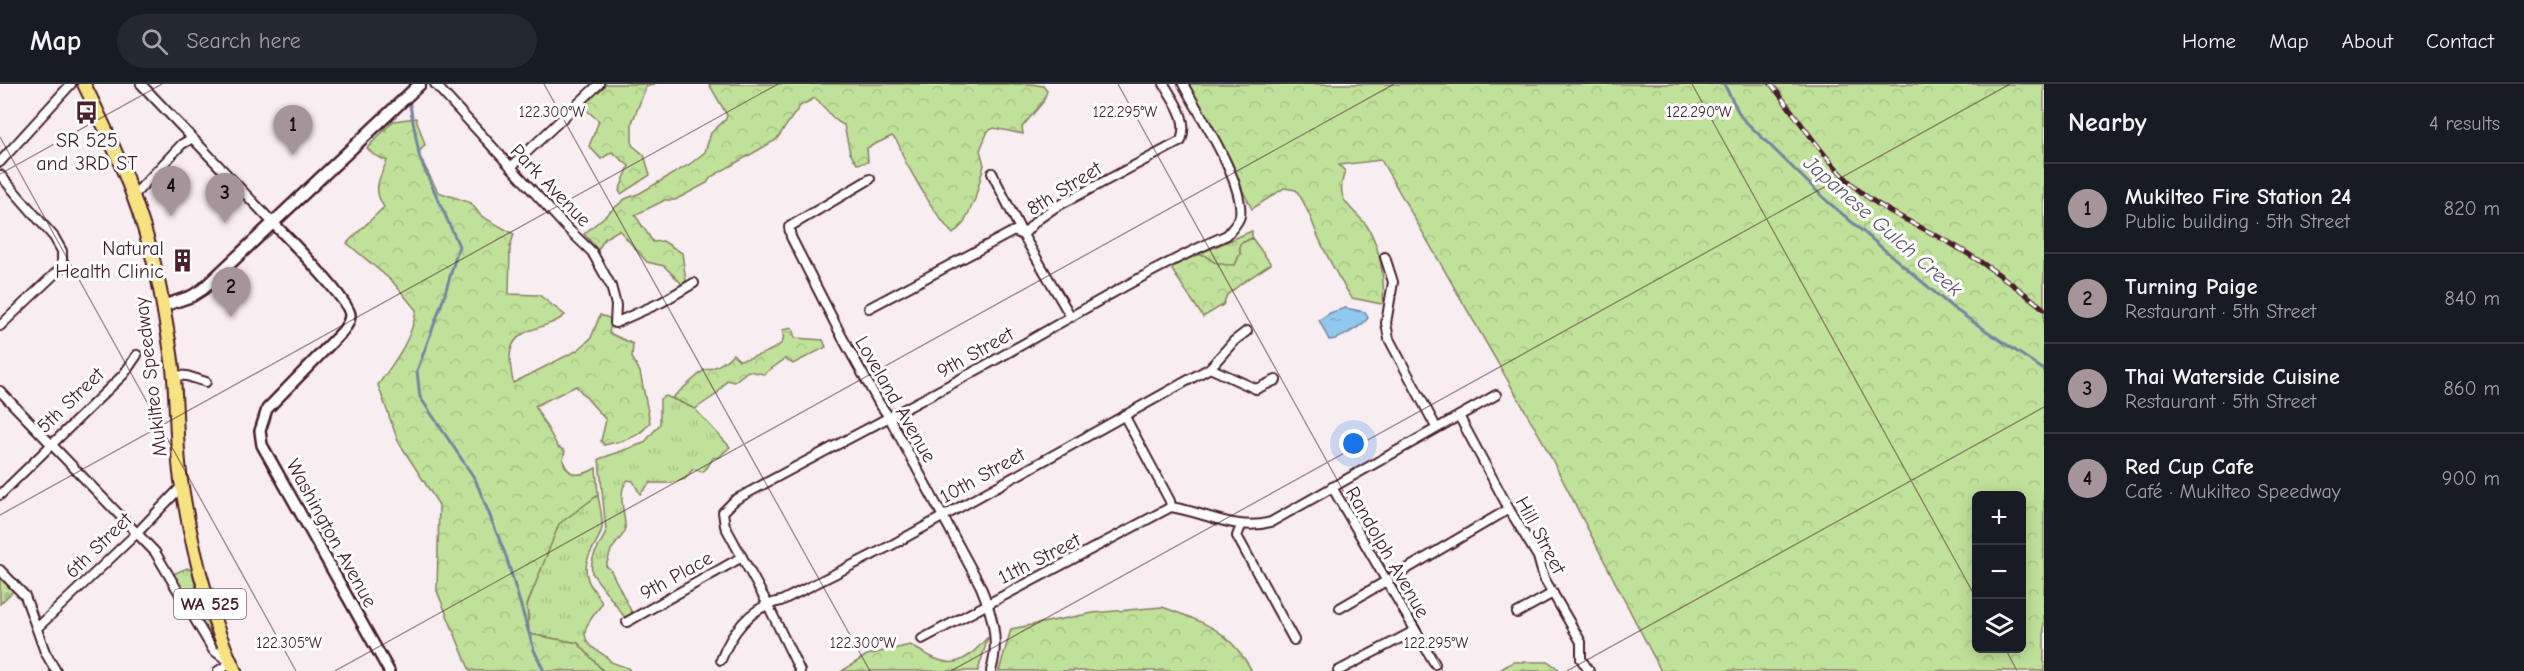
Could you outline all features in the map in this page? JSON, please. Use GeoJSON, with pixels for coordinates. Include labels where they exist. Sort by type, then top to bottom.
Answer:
{"type":"FeatureCollection","features":[{"type":"Feature","properties":{"kind":"main road","name":"Mukilteo Speedway"},"geometry":{"type":"LineString","coordinates":[[84,84],[134,195],[153,260],[163,306],[173,375],[182,486],[199,568],[233,667]]}},
{"type":"Feature","properties":{"kind":"main road"},"geometry":{"type":"LineString","coordinates":[[163,306],[192,297],[203,289],[420,84]]}},
{"type":"Feature","properties":{"kind":"street"},"geometry":{"type":"LineString","coordinates":[[0,162],[71,84]]}},
{"type":"Feature","properties":{"kind":"street"},"geometry":{"type":"LineString","coordinates":[[141,84],[274,224]]}},
{"type":"Feature","properties":{"kind":"street","name":"Park Avenue"},"geometry":{"type":"LineString","coordinates":[[435,84],[564,226],[592,252],[608,276],[614,295],[615,323],[662,302],[693,283]]}},
{"type":"Feature","properties":{"kind":"street"},"geometry":{"type":"LineString","coordinates":[[511,167],[599,84]]}},
{"type":"Feature","properties":{"kind":"street","name":"8th Street"},"geometry":{"type":"LineString","coordinates":[[870,308],[1014,231],[1023,235],[1037,220],[1054,208],[1181,141],[1185,130],[1183,118],[1164,84]]}},
{"type":"Feature","properties":{"kind":"street","name":"9th Street"},"geometry":{"type":"LineString","coordinates":[[742,557],[725,526],[723,512],[735,500],[1227,235],[1240,218],[1240,200],[1232,175],[1183,84]]}},
{"type":"Feature","properties":{"kind":"street"},"geometry":{"type":"LineString","coordinates":[[134,195],[182,144],[192,139]]}},
{"type":"Feature","properties":{"kind":"street"},"geometry":{"type":"LineString","coordinates":[[992,173],[1023,235],[1071,317]]}},
{"type":"Feature","properties":{"kind":"street"},"geometry":{"type":"LineString","coordinates":[[0,175],[54,237],[62,251],[62,267],[0,326]]}},
{"type":"Feature","properties":{"kind":"street","name":"Loveland Avenue"},"geometry":{"type":"LineString","coordinates":[[870,179],[789,227],[791,237],[842,337],[889,417],[988,603],[996,644],[991,671]]}},
{"type":"Feature","properties":{"kind":"street","name":"Washington Avenue"},"geometry":{"type":"LineString","coordinates":[[274,224],[349,309],[348,324],[267,409],[260,431],[262,445],[388,671]]}},
{"type":"Feature","properties":{"kind":"street"},"geometry":{"type":"LineString","coordinates":[[1384,257],[1393,282],[1386,322],[1389,339],[1436,427]]}},
{"type":"Feature","properties":{"kind":"street"},"geometry":{"type":"LineString","coordinates":[[1247,331],[1234,340],[1210,368],[1256,389],[1276,380]]}},
{"type":"Feature","properties":{"kind":"street","name":"5th Street"},"geometry":{"type":"LineString","coordinates":[[0,495],[124,374],[137,355]]}},
{"type":"Feature","properties":{"kind":"street","name":"10th Street"},"geometry":{"type":"LineString","coordinates":[[767,603],[781,601],[942,517],[1210,368]]}},
{"type":"Feature","properties":{"kind":"street"},"geometry":{"type":"LineString","coordinates":[[173,375],[187,376],[206,382]]}},
{"type":"Feature","properties":{"kind":"street"},"geometry":{"type":"LineString","coordinates":[[0,391],[52,442],[156,552],[213,650],[233,667]]}},
{"type":"Feature","properties":{"kind":"street"},"geometry":{"type":"LineString","coordinates":[[1124,415],[1170,501],[1171,507],[1241,526],[1271,522],[1496,395]]}},
{"type":"Feature","properties":{"kind":"street","name":"Hill Street"},"geometry":{"type":"LineString","coordinates":[[1459,416],[1509,509],[1538,557],[1544,578],[1581,642],[1581,659],[1589,671]]}},
{"type":"Feature","properties":{"kind":"street","name":"6th Street"},"geometry":{"type":"LineString","coordinates":[[37,628],[138,532],[182,486]]}},
{"type":"Feature","properties":{"kind":"street","name":"Randolph Avenue"},"geometry":{"type":"LineString","coordinates":[[1332,487],[1385,582],[1435,664]]}},
{"type":"Feature","properties":{"kind":"street","name":"11th Street"},"geometry":{"type":"LineString","coordinates":[[922,639],[1171,507]]}},
{"type":"Feature","properties":{"kind":"street"},"geometry":{"type":"LineString","coordinates":[[1340,608],[1509,509]]}},
{"type":"Feature","properties":{"kind":"street"},"geometry":{"type":"LineString","coordinates":[[1241,526],[1237,536],[1294,640]]}},
{"type":"Feature","properties":{"kind":"street"},"geometry":{"type":"LineString","coordinates":[[742,557],[800,671]]}},
{"type":"Feature","properties":{"kind":"street","name":"9th Place"},"geometry":{"type":"LineString","coordinates":[[627,622],[742,557]]}},
{"type":"Feature","properties":{"kind":"street"},"geometry":{"type":"LineString","coordinates":[[0,570],[25,596],[45,652],[56,671]]}},
{"type":"Feature","properties":{"kind":"street"},"geometry":{"type":"LineString","coordinates":[[1517,613],[1553,593]]}},
{"type":"Feature","properties":{"kind":"street"},"geometry":{"type":"LineString","coordinates":[[721,660],[732,634],[767,603]]}},
{"type":"Feature","properties":{"kind":"street"},"geometry":{"type":"LineString","coordinates":[[1338,671],[1414,631]]}},
{"type":"Feature","properties":{"kind":"street"},"geometry":{"type":"LineString","coordinates":[[218,671],[233,667]]}},
{"type":"Feature","properties":{"kind":"green space"},"geometry":{"type":"Polygon","coordinates":[[[605,84],[655,84],[646,87],[632,123],[632,145],[644,155],[650,175],[621,194],[619,191],[629,166],[612,152],[601,159],[589,146],[599,121],[582,106],[605,84]]]}},
{"type":"Feature","properties":{"kind":"green space"},"geometry":{"type":"Polygon","coordinates":[[[709,84],[1032,84],[1043,86],[1047,91],[1043,102],[1022,127],[1023,134],[994,128],[988,131],[980,150],[984,165],[975,199],[964,223],[953,234],[927,199],[905,161],[899,144],[892,136],[867,148],[868,162],[857,164],[850,153],[844,125],[815,98],[800,106],[776,140],[711,177],[707,183],[675,200],[665,200],[635,215],[653,242],[663,241],[682,253],[686,281],[682,284],[664,266],[647,262],[619,230],[605,238],[598,250],[584,234],[625,199],[640,193],[690,164],[705,152],[711,133],[726,119],[727,115],[709,84]]]}},
{"type":"Feature","properties":{"kind":"green space"},"geometry":{"type":"Polygon","coordinates":[[[1189,84],[2044,84],[2044,671],[1661,671],[1542,440],[1381,160],[1339,165],[1345,171],[1342,182],[1343,197],[1367,226],[1375,243],[1381,263],[1383,283],[1383,302],[1381,304],[1352,298],[1331,263],[1300,196],[1296,190],[1284,188],[1252,209],[1189,84]]]}},
{"type":"Feature","properties":{"kind":"green space"},"geometry":{"type":"Polygon","coordinates":[[[416,118],[425,145],[418,153],[438,192],[471,203],[481,216],[514,234],[510,247],[509,294],[539,295],[565,315],[559,320],[527,332],[514,342],[510,358],[513,383],[578,350],[591,338],[600,315],[612,319],[609,333],[633,344],[632,357],[640,372],[650,422],[635,436],[604,445],[601,441],[606,420],[576,386],[535,406],[558,447],[565,451],[563,460],[568,470],[581,474],[596,468],[598,495],[559,524],[527,605],[529,634],[578,643],[603,671],[470,671],[437,591],[439,505],[398,441],[378,385],[407,341],[416,310],[393,282],[347,243],[384,207],[378,195],[378,184],[387,161],[374,155],[367,148],[393,121],[416,118]]]}},
{"type":"Feature","properties":{"kind":"green space"},"geometry":{"type":"Polygon","coordinates":[[[1252,231],[1252,238],[1240,244],[1240,254],[1235,265],[1218,263],[1204,255],[1196,255],[1252,231]]]}},
{"type":"Feature","properties":{"kind":"green space"},"geometry":{"type":"Polygon","coordinates":[[[1252,238],[1271,264],[1242,283],[1227,295],[1223,305],[1203,317],[1172,270],[1174,266],[1196,255],[1204,255],[1218,263],[1235,265],[1240,254],[1240,244],[1252,238]]]}},
{"type":"Feature","properties":{"kind":"green space"},"geometry":{"type":"Polygon","coordinates":[[[792,328],[795,338],[823,340],[826,347],[793,364],[785,359],[764,374],[748,371],[734,382],[727,380],[717,394],[695,409],[672,398],[704,370],[720,365],[733,354],[739,360],[756,356],[776,347],[783,340],[782,330],[792,328]]]}},
{"type":"Feature","properties":{"kind":"green space"},"geometry":{"type":"Polygon","coordinates":[[[666,396],[695,409],[730,447],[719,457],[713,458],[702,472],[693,469],[685,479],[671,483],[650,483],[640,494],[633,481],[628,480],[624,485],[622,498],[625,532],[611,550],[606,566],[610,569],[633,615],[626,619],[592,573],[592,561],[606,531],[599,459],[644,443],[660,424],[660,399],[666,396]]]}},
{"type":"Feature","properties":{"kind":"green space"},"geometry":{"type":"Polygon","coordinates":[[[598,495],[602,528],[587,560],[586,573],[589,583],[602,604],[588,624],[585,636],[592,647],[611,662],[628,668],[630,671],[603,671],[578,643],[529,634],[527,605],[559,523],[598,495]]]}},
{"type":"Feature","properties":{"kind":"green space"},"geometry":{"type":"Polygon","coordinates":[[[187,568],[191,570],[211,640],[173,574],[187,568]]]}},
{"type":"Feature","properties":{"kind":"green space"},"geometry":{"type":"Polygon","coordinates":[[[0,578],[13,591],[0,604],[0,578]]]}},
{"type":"Feature","properties":{"kind":"green space"},"geometry":{"type":"Polygon","coordinates":[[[1162,607],[1214,629],[1234,646],[1252,671],[999,671],[1011,629],[1093,613],[1162,607]]]}},
{"type":"Feature","properties":{"kind":"green space"},"geometry":{"type":"Polygon","coordinates":[[[988,637],[978,671],[842,671],[867,655],[910,645],[944,662],[960,661],[988,637]]]}},
{"type":"Feature","properties":{"kind":"green space"},"geometry":{"type":"Polygon","coordinates":[[[1513,662],[1549,662],[1561,671],[1498,671],[1513,662]]]}},
{"type":"Feature","properties":{"kind":"water"},"geometry":{"type":"Polygon","coordinates":[[[1345,308],[1365,312],[1368,318],[1350,332],[1329,340],[1319,320],[1345,308]]]}},
{"type":"Feature","properties":{"kind":"waterway","name":"Japanese Gulch Creek"},"geometry":{"type":"LineString","coordinates":[[1724,84],[1741,117],[1827,201],[1953,308],[2044,370]]}},
{"type":"Feature","properties":{"kind":"waterway"},"geometry":{"type":"LineString","coordinates":[[409,100],[420,159],[459,246],[443,300],[417,371],[420,397],[475,479],[506,556],[534,650],[544,671]]}},
{"type":"Feature","properties":{"kind":"railway"},"geometry":{"type":"LineString","coordinates":[[1771,84],[1827,158],[1866,196],[1975,258],[2044,309]]}},
{"type":"Feature","properties":{"kind":"place","name":"SR 525 and 3RD ST"},"geometry":{"type":"Point","coordinates":[87,113]}},
{"type":"Feature","properties":{"kind":"place","name":"Mukilteo Fire Station 24"},"geometry":{"type":"Point","coordinates":[293,155]}},
{"type":"Feature","properties":{"kind":"place","name":"Red Cup Cafe"},"geometry":{"type":"Point","coordinates":[171,216]}},
{"type":"Feature","properties":{"kind":"place","name":"Thai Waterside Cuisine"},"geometry":{"type":"Point","coordinates":[225,223]}},
{"type":"Feature","properties":{"kind":"place","name":"Natural Health Clinic"},"geometry":{"type":"Point","coordinates":[182,260]}},
{"type":"Feature","properties":{"kind":"place","name":"Turning Paige"},"geometry":{"type":"Point","coordinates":[231,317]}}]}
